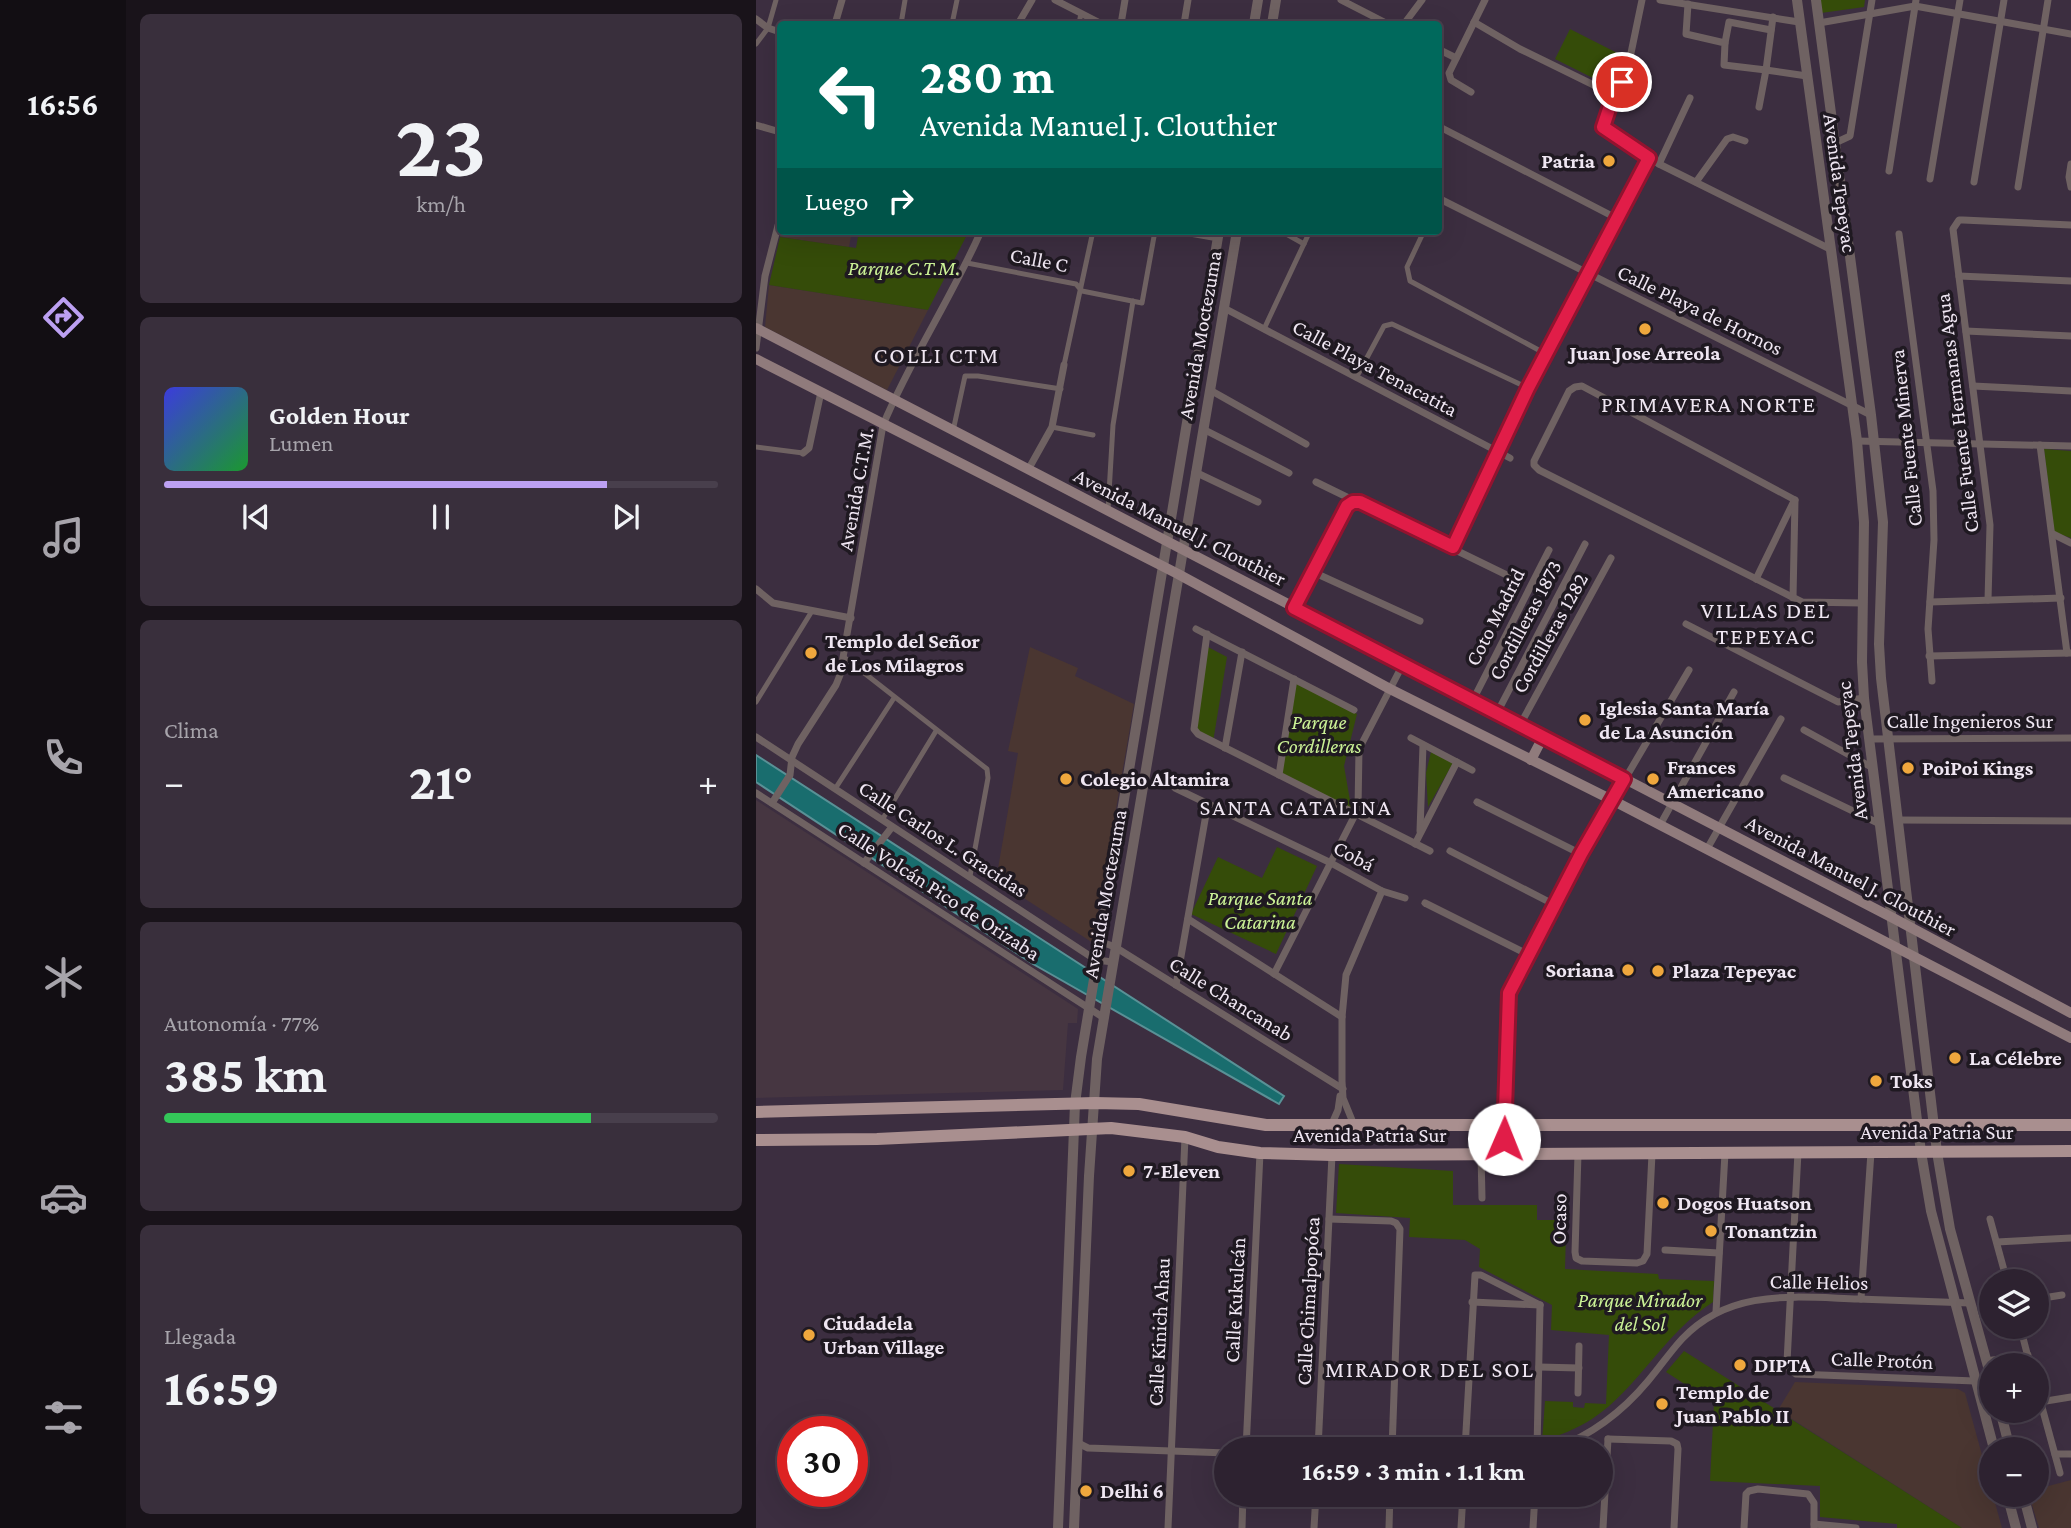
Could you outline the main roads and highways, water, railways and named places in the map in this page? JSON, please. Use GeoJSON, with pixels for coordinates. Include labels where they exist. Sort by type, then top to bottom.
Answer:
{"type":"FeatureCollection","features":[{"type":"Feature","properties":{"kind":"main road","name":"Avenida Manuel J. Clouthier"},"geometry":{"type":"LineString","coordinates":[[757,329],[2071,1013]]}},
{"type":"Feature","properties":{"kind":"main road","name":"Avenida Manuel J. Clouthier"},"geometry":{"type":"LineString","coordinates":[[756,359],[1178,574],[1390,689],[1612,800],[2071,1038]]}},
{"type":"Feature","properties":{"kind":"main road"},"geometry":{"type":"LineString","coordinates":[[1531,760],[1542,737]]}},
{"type":"Feature","properties":{"kind":"main road"},"geometry":{"type":"LineString","coordinates":[[1731,862],[1742,840]]}},
{"type":"Feature","properties":{"kind":"main road","name":"Avenida Patria Sur"},"geometry":{"type":"LineString","coordinates":[[756,1112],[1095,1103],[1139,1104],[1266,1125],[2071,1125]]}},
{"type":"Feature","properties":{"kind":"main road","name":"Avenida Patria Sur"},"geometry":{"type":"LineString","coordinates":[[756,1140],[877,1139],[1094,1128],[1185,1137],[1218,1147],[1260,1153],[1332,1155],[2071,1151]]}},
{"type":"Feature","properties":{"kind":"place","name":"Patria"},"geometry":{"type":"Point","coordinates":[1609,161]}},
{"type":"Feature","properties":{"kind":"place","name":"Juan Jose Arreola"},"geometry":{"type":"Point","coordinates":[1645,329]}},
{"type":"Feature","properties":{"kind":"place","name":"Templo del Señor de Los Milagros"},"geometry":{"type":"Point","coordinates":[811,653]}},
{"type":"Feature","properties":{"kind":"place","name":"Iglesia Santa María de La Asunción"},"geometry":{"type":"Point","coordinates":[1585,720]}},
{"type":"Feature","properties":{"kind":"place","name":"PoiPoi Kings"},"geometry":{"type":"Point","coordinates":[1908,768]}},
{"type":"Feature","properties":{"kind":"place","name":"Colegio Altamira"},"geometry":{"type":"Point","coordinates":[1066,779]}},
{"type":"Feature","properties":{"kind":"place","name":"Frances Americano"},"geometry":{"type":"Point","coordinates":[1653,779]}},
{"type":"Feature","properties":{"kind":"place","name":"Soriana"},"geometry":{"type":"Point","coordinates":[1628,970]}},
{"type":"Feature","properties":{"kind":"place","name":"Plaza Tepeyac"},"geometry":{"type":"Point","coordinates":[1658,971]}},
{"type":"Feature","properties":{"kind":"place","name":"La Célebre"},"geometry":{"type":"Point","coordinates":[1955,1058]}},
{"type":"Feature","properties":{"kind":"place","name":"Toks"},"geometry":{"type":"Point","coordinates":[1876,1081]}},
{"type":"Feature","properties":{"kind":"place","name":"7-Eleven"},"geometry":{"type":"Point","coordinates":[1129,1171]}},
{"type":"Feature","properties":{"kind":"place","name":"Dogos Huatson"},"geometry":{"type":"Point","coordinates":[1663,1203]}},
{"type":"Feature","properties":{"kind":"place","name":"Tonantzin"},"geometry":{"type":"Point","coordinates":[1711,1231]}},
{"type":"Feature","properties":{"kind":"place","name":"Ciudadela Urban Village"},"geometry":{"type":"Point","coordinates":[809,1335]}},
{"type":"Feature","properties":{"kind":"place","name":"DIPTA"},"geometry":{"type":"Point","coordinates":[1740,1365]}},
{"type":"Feature","properties":{"kind":"place","name":"Templo de Juan Pablo II"},"geometry":{"type":"Point","coordinates":[1662,1404]}},
{"type":"Feature","properties":{"kind":"place","name":"Delhi 6"},"geometry":{"type":"Point","coordinates":[1086,1491]}},
{"type":"Feature","properties":{"kind":"district","name":"COLLI CTM"},"geometry":{"type":"Point","coordinates":[937,355]}},
{"type":"Feature","properties":{"kind":"district","name":"PRIMAVERA NORTE"},"geometry":{"type":"Point","coordinates":[1709,404]}},
{"type":"Feature","properties":{"kind":"district","name":"VILLAS DEL TEPEYAC"},"geometry":{"type":"Point","coordinates":[1766,623]}},
{"type":"Feature","properties":{"kind":"district","name":"SANTA CATALINA"},"geometry":{"type":"Point","coordinates":[1296,807]}},
{"type":"Feature","properties":{"kind":"district","name":"MIRADOR DEL SOL"},"geometry":{"type":"Point","coordinates":[1430,1369]}},
{"type":"Feature","properties":{"kind":"park label","name":"Parque C.T.M."},"geometry":{"type":"Point","coordinates":[904,268]}},
{"type":"Feature","properties":{"kind":"park label","name":"Parque Cordilleras"},"geometry":{"type":"Point","coordinates":[1319,734]}},
{"type":"Feature","properties":{"kind":"park label","name":"Parque Santa Catarina"},"geometry":{"type":"Point","coordinates":[1260,910]}},
{"type":"Feature","properties":{"kind":"park label","name":"Parque Mirador del Sol"},"geometry":{"type":"Point","coordinates":[1640,1312]}}]}
